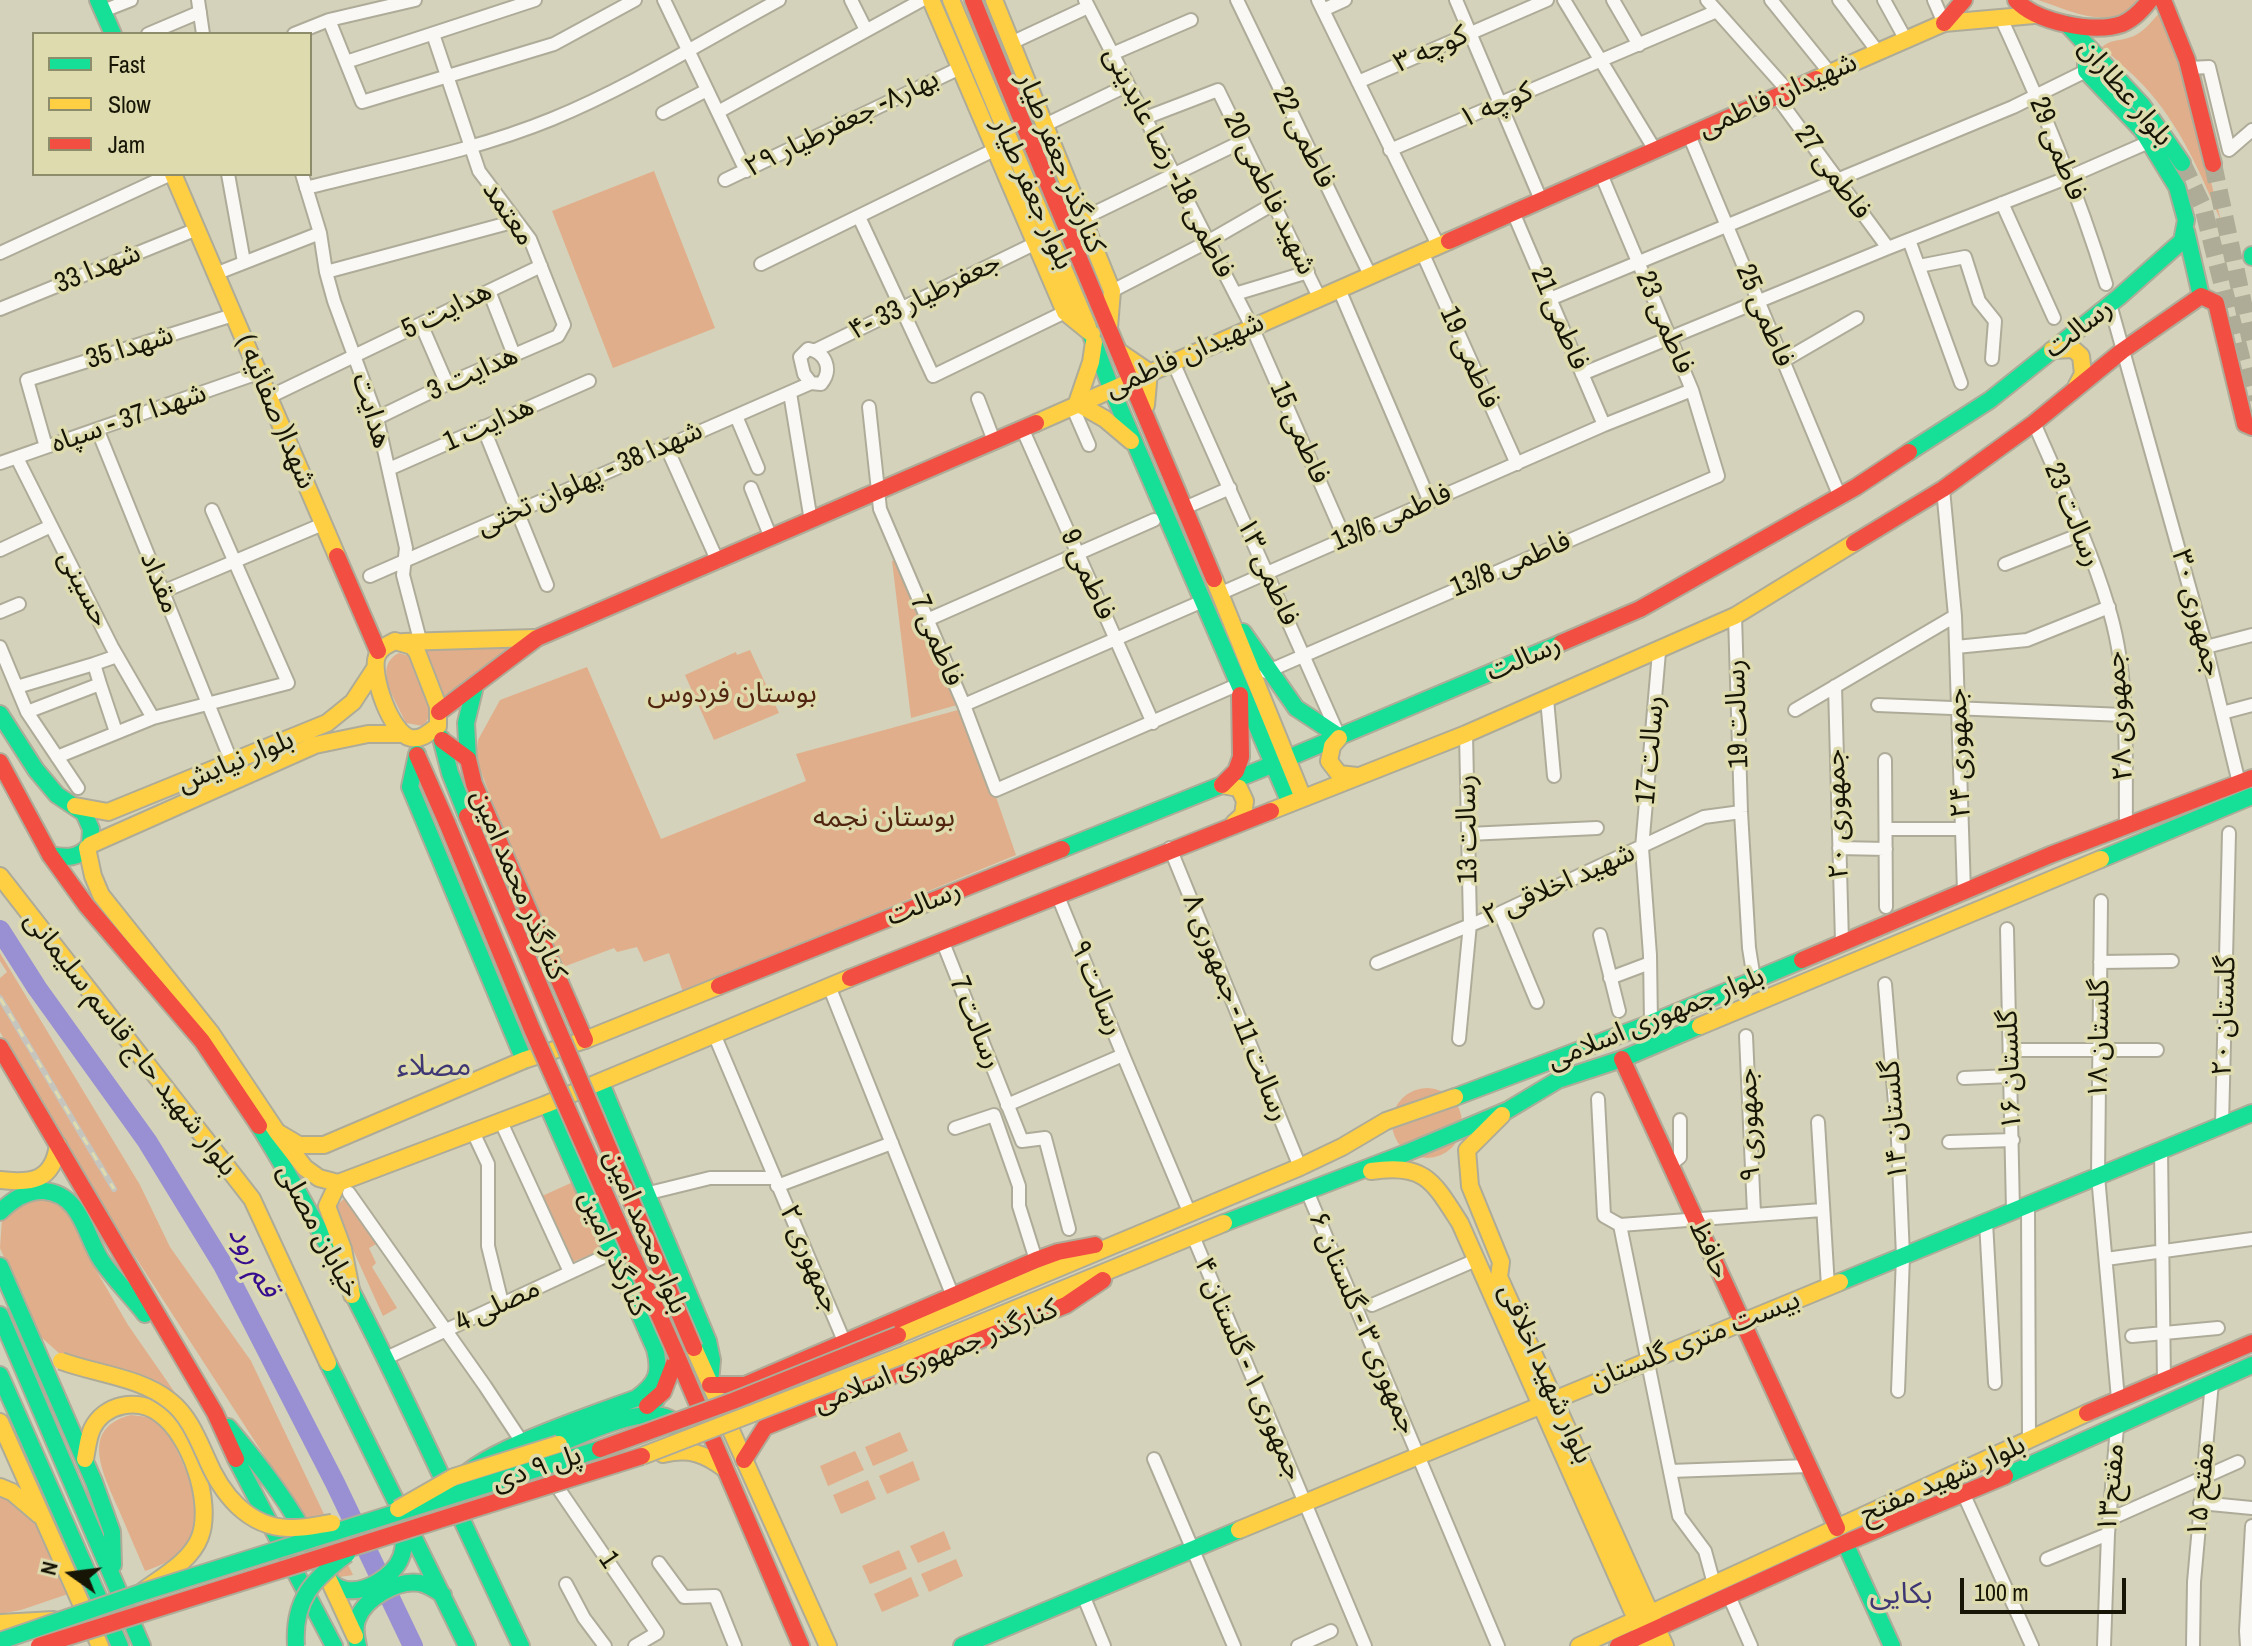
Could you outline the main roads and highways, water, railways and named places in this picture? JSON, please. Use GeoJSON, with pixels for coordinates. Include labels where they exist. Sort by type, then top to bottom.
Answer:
{"type":"FeatureCollection","features":[{"type":"Feature","properties":{"kind":"main road","name":"کنارگذر جعفر طیار"},"geometry":{"type":"LineString","coordinates":[[931,0],[1065,312],[1094,338]]}},
{"type":"Feature","properties":{"kind":"main road","name":"بلوار جعفر طیار"},"geometry":{"type":"LineString","coordinates":[[951,0],[1094,338],[1111,388],[1203,601],[1246,681]]}},
{"type":"Feature","properties":{"kind":"main road","name":"بلوار جعفر طیار"},"geometry":{"type":"LineString","coordinates":[[973,0],[1221,598]]}},
{"type":"Feature","properties":{"kind":"main road","name":"کنارگذر جعفر طیار"},"geometry":{"type":"LineString","coordinates":[[994,0],[1112,291],[1109,329]]}},
{"type":"Feature","properties":{"kind":"main road"},"geometry":{"type":"LineString","coordinates":[[1944,23],[1964,0]]}},
{"type":"Feature","properties":{"kind":"main road"},"geometry":{"type":"LineString","coordinates":[[2016,0],[2034,15]]}},
{"type":"Feature","properties":{"kind":"main road"},"geometry":{"type":"LineString","coordinates":[[1944,23],[2034,15],[2087,29],[2119,26],[2133,19],[2150,0]]}},
{"type":"Feature","properties":{"kind":"main road","name":"بلوار عطاران"},"geometry":{"type":"LineString","coordinates":[[2163,0],[2176,26],[2189,68],[2213,164]]}},
{"type":"Feature","properties":{"kind":"main road"},"geometry":{"type":"LineString","coordinates":[[100,5],[112,32]]}},
{"type":"Feature","properties":{"kind":"main road","name":"شهیدان فاطمی"},"geometry":{"type":"LineString","coordinates":[[409,742],[422,738],[440,726],[475,686],[537,638],[718,562],[1944,23]]}},
{"type":"Feature","properties":{"kind":"main road","name":"بلوار عطاران"},"geometry":{"type":"LineString","coordinates":[[2067,24],[2142,105],[2182,163]]}},
{"type":"Feature","properties":{"kind":"main road"},"geometry":{"type":"LineString","coordinates":[[2086,46],[2086,71],[2142,130],[2177,187],[2201,296],[2216,303],[2245,424],[2252,427]]}},
{"type":"Feature","properties":{"kind":"main road","name":"شهدا( صفائیه )"},"geometry":{"type":"LineString","coordinates":[[173,176],[378,651]]}},
{"type":"Feature","properties":{"kind":"main road","name":"رسالت"},"geometry":{"type":"LineString","coordinates":[[524,1060],[585,1040],[1280,762],[1640,609],[1840,497],[1990,400],[2177,248],[2186,231]]}},
{"type":"Feature","properties":{"kind":"main road","name":"رسالت"},"geometry":{"type":"LineString","coordinates":[[547,1104],[1170,848],[1466,734],[1659,652],[1735,616],[1943,489],[2034,423],[2122,351],[2201,296]]}},
{"type":"Feature","properties":{"kind":"main road"},"geometry":{"type":"LineString","coordinates":[[1094,338],[1091,362],[1074,404],[1105,419],[1136,446]]}},
{"type":"Feature","properties":{"kind":"main road"},"geometry":{"type":"LineString","coordinates":[[2052,350],[2073,349],[2081,356],[2083,374],[2074,390]]}},
{"type":"Feature","properties":{"kind":"main road"},"geometry":{"type":"LineString","coordinates":[[1120,352],[1149,372],[1146,388],[1148,419]]}},
{"type":"Feature","properties":{"kind":"main road"},"geometry":{"type":"LineString","coordinates":[[1221,598],[1296,708],[1340,737],[1332,746],[1329,761],[1339,774],[1357,776]]}},
{"type":"Feature","properties":{"kind":"main road"},"geometry":{"type":"LineString","coordinates":[[1221,598],[1246,681],[1296,801]]}},
{"type":"Feature","properties":{"kind":"main road"},"geometry":{"type":"LineString","coordinates":[[374,670],[378,651],[389,643],[537,638]]}},
{"type":"Feature","properties":{"kind":"main road","name":"بلوار محمد امین"},"geometry":{"type":"LineString","coordinates":[[413,644],[440,726],[450,773],[467,816],[710,1385],[828,1646]]}},
{"type":"Feature","properties":{"kind":"main road","name":"بلوار محمد امین"},"geometry":{"type":"LineString","coordinates":[[374,670],[376,680],[447,823],[539,1043],[728,1471],[801,1646]]}},
{"type":"Feature","properties":{"kind":"main road","name":"بلوار نیایش"},"geometry":{"type":"LineString","coordinates":[[75,806],[108,812],[327,723],[353,702],[374,670]]}},
{"type":"Feature","properties":{"kind":"main road"},"geometry":{"type":"LineString","coordinates":[[1222,785],[1236,771],[1241,757],[1246,681]]}},
{"type":"Feature","properties":{"kind":"main road"},"geometry":{"type":"LineString","coordinates":[[468,759],[466,723],[475,686]]}},
{"type":"Feature","properties":{"kind":"main road"},"geometry":{"type":"LineString","coordinates":[[0,714],[36,770],[57,795],[75,806]]}},
{"type":"Feature","properties":{"kind":"main road","name":"کنارگذر محمد امین"},"geometry":{"type":"LineString","coordinates":[[440,726],[468,759],[474,784],[585,1040]]}},
{"type":"Feature","properties":{"kind":"main road","name":"بلوار نیایش"},"geometry":{"type":"LineString","coordinates":[[50,855],[66,859],[76,857],[113,833],[315,745],[368,734],[409,742]]}},
{"type":"Feature","properties":{"kind":"main road"},"geometry":{"type":"LineString","coordinates":[[277,1132],[297,1146],[311,1148],[324,1145],[524,1060],[410,787],[409,742]]}},
{"type":"Feature","properties":{"kind":"main road","name":"خیابان مصلی"},"geometry":{"type":"LineString","coordinates":[[0,762],[50,855],[86,905],[202,1041],[239,1093],[295,1184],[384,1359],[471,1518],[521,1646]]}},
{"type":"Feature","properties":{"kind":"main road","name":"بلوار جمهوری اسلامی"},"geometry":{"type":"LineString","coordinates":[[1063,1266],[1332,1153],[1386,1121],[1493,1084],[1651,1023],[1964,891],[2246,780]]}},
{"type":"Feature","properties":{"kind":"main road"},"geometry":{"type":"LineString","coordinates":[[1222,785],[1239,788],[1245,801],[1243,815],[1233,824]]}},
{"type":"Feature","properties":{"kind":"main road","name":"بلوار جمهوری اسلامی"},"geometry":{"type":"LineString","coordinates":[[1070,1285],[1508,1110],[1558,1080],[1622,1059],[2252,796]]}},
{"type":"Feature","properties":{"kind":"main road","name":"خیابان مصلی"},"geometry":{"type":"LineString","coordinates":[[75,806],[89,822],[93,876],[101,895],[211,1033],[277,1132],[305,1168],[319,1178],[343,1186]]}},
{"type":"Feature","properties":{"kind":"main road"},"geometry":{"type":"LineString","coordinates":[[93,876],[97,858],[113,833]]}},
{"type":"Feature","properties":{"kind":"main road","name":"بلوار شهید حاج قاسم سلیمانی"},"geometry":{"type":"LineString","coordinates":[[0,876],[252,1199],[361,1435],[386,1512],[443,1595],[467,1646]]}},
{"type":"Feature","properties":{"kind":"main road"},"geometry":{"type":"LineString","coordinates":[[0,1047],[215,1413],[240,1468],[334,1646]]}},
{"type":"Feature","properties":{"kind":"main road","name":"حافظ"},"geometry":{"type":"LineString","coordinates":[[1622,1059],[1892,1646]]}},
{"type":"Feature","properties":{"kind":"main road","name":"کنارگذر امین"},"geometry":{"type":"LineString","coordinates":[[601,1083],[708,1341],[712,1360],[710,1385]]}},
{"type":"Feature","properties":{"kind":"main road"},"geometry":{"type":"LineString","coordinates":[[352,1295],[343,1249],[327,1206],[343,1186],[547,1104]]}},
{"type":"Feature","properties":{"kind":"main road","name":"کنارگذر امین"},"geometry":{"type":"LineString","coordinates":[[547,1104],[660,1364],[655,1383],[637,1398]]}},
{"type":"Feature","properties":{"kind":"main road","name":"بلوار شهید اخلاقی"},"geometry":{"type":"LineString","coordinates":[[1508,1110],[1482,1132],[1467,1150],[1470,1186],[1501,1262],[1499,1277],[1547,1402],[1646,1629],[1665,1646]]}},
{"type":"Feature","properties":{"kind":"main road","name":"بیست متری گلستان"},"geometry":{"type":"LineString","coordinates":[[969,1645],[1417,1455],[2252,1113]]}},
{"type":"Feature","properties":{"kind":"main road"},"geometry":{"type":"LineString","coordinates":[[0,1180],[23,1181],[48,1172],[53,1167],[58,1145]]}},
{"type":"Feature","properties":{"kind":"main road","name":"بلوار شهید اخلاقی"},"geometry":{"type":"LineString","coordinates":[[1354,1173],[1388,1168],[1417,1172],[1447,1202],[1547,1402]]}},
{"type":"Feature","properties":{"kind":"main road"},"geometry":{"type":"LineString","coordinates":[[0,1212],[24,1194],[37,1191],[63,1194],[86,1226],[96,1252],[186,1366]]}},
{"type":"Feature","properties":{"kind":"main road","name":"کنارگذر جمهوری اسلامی"},"geometry":{"type":"LineString","coordinates":[[710,1385],[745,1385],[1036,1260],[1058,1252],[1129,1238]]}},
{"type":"Feature","properties":{"kind":"main road","name":"کنارگذر جمهوری اسلامی"},"geometry":{"type":"LineString","coordinates":[[765,1427],[1066,1305],[1137,1257]]}},
{"type":"Feature","properties":{"kind":"main road"},"geometry":{"type":"LineString","coordinates":[[0,1266],[85,1459],[112,1532],[113,1576]]}},
{"type":"Feature","properties":{"kind":"main road","name":"پل ۹ دی"},"geometry":{"type":"LineString","coordinates":[[0,1641],[386,1512],[564,1462],[662,1428],[774,1386],[1063,1266]]}},
{"type":"Feature","properties":{"kind":"main road","name":"پل ۹ دی"},"geometry":{"type":"LineString","coordinates":[[39,1646],[670,1447],[1070,1285]]}},
{"type":"Feature","properties":{"kind":"main road"},"geometry":{"type":"LineString","coordinates":[[0,1315],[142,1646]]}},
{"type":"Feature","properties":{"kind":"main road"},"geometry":{"type":"LineString","coordinates":[[29,1334],[43,1349],[61,1361],[142,1386],[170,1401],[195,1431],[211,1471],[228,1498],[253,1518],[287,1529],[386,1512],[454,1477],[633,1417],[662,1413],[671,1416],[680,1432],[679,1440],[669,1453]]}},
{"type":"Feature","properties":{"kind":"main road","name":"بلوار شهید مفتح"},"geometry":{"type":"LineString","coordinates":[[1674,1611],[1729,1596],[1841,1535],[2029,1441],[2118,1399],[2252,1343]]}},
{"type":"Feature","properties":{"kind":"main road"},"geometry":{"type":"LineString","coordinates":[[633,1417],[656,1400],[669,1381],[677,1356]]}},
{"type":"Feature","properties":{"kind":"main road","name":"بلوار شهید مفتح"},"geometry":{"type":"LineString","coordinates":[[1579,1646],[1617,1640],[1646,1629],[1714,1584],[1841,1535],[1964,1495],[2252,1365]]}},
{"type":"Feature","properties":{"kind":"main road"},"geometry":{"type":"LineString","coordinates":[[0,1375],[120,1646]]}},
{"type":"Feature","properties":{"kind":"main road"},"geometry":{"type":"LineString","coordinates":[[744,1460],[765,1427],[747,1420],[740,1409],[740,1396],[745,1385]]}},
{"type":"Feature","properties":{"kind":"main road"},"geometry":{"type":"LineString","coordinates":[[656,1400],[637,1398],[522,1442],[468,1470],[457,1484],[459,1502],[472,1513],[471,1518],[669,1453],[695,1450],[708,1454],[728,1471]]}},
{"type":"Feature","properties":{"kind":"main road"},"geometry":{"type":"LineString","coordinates":[[633,1417],[637,1398]]}},
{"type":"Feature","properties":{"kind":"main road"},"geometry":{"type":"LineString","coordinates":[[85,1459],[93,1427],[119,1406],[145,1406],[161,1414],[180,1438],[205,1502],[201,1536],[192,1551],[143,1591]]}},
{"type":"Feature","properties":{"kind":"main road"},"geometry":{"type":"LineString","coordinates":[[215,1413],[263,1467],[304,1530],[356,1641]]}},
{"type":"Feature","properties":{"kind":"main road"},"geometry":{"type":"LineString","coordinates":[[0,1422],[100,1646]]}},
{"type":"Feature","properties":{"kind":"main road"},"geometry":{"type":"LineString","coordinates":[[0,1487],[29,1504],[48,1525]]}},
{"type":"Feature","properties":{"kind":"main road"},"geometry":{"type":"LineString","coordinates":[[386,1512],[405,1544],[392,1580]]}},
{"type":"Feature","properties":{"kind":"main road"},"geometry":{"type":"LineString","coordinates":[[296,1646],[295,1622],[309,1587],[319,1575],[362,1544]]}},
{"type":"Feature","properties":{"kind":"main road"},"geometry":{"type":"LineString","coordinates":[[329,1580],[348,1591],[365,1595]]}},
{"type":"Feature","properties":{"kind":"main road"},"geometry":{"type":"LineString","coordinates":[[356,1641],[358,1615],[365,1595],[392,1580],[428,1585],[443,1595]]}},
{"type":"Feature","properties":{"kind":"main road"},"geometry":{"type":"LineString","coordinates":[[0,1623],[57,1620]]}},
{"type":"Feature","properties":{"kind":"waterway","name":"قم رود"},"geometry":{"type":"LineString","coordinates":[[0,930],[37,988],[147,1141],[223,1265],[335,1483],[413,1646]]}},
{"type":"Feature","properties":{"kind":"tunnel"},"geometry":{"type":"LineString","coordinates":[[2182,163],[2203,207],[2252,401]]}},
{"type":"Feature","properties":{"kind":"tunnel"},"geometry":{"type":"LineString","coordinates":[[2213,164],[2252,346]]}},
{"type":"Feature","properties":{"kind":"railway"},"geometry":{"type":"LineString","coordinates":[[0,998],[114,1189]]}},
{"type":"Feature","properties":{"kind":"district","name":"مصلاء"},"geometry":{"type":"Point","coordinates":[434,1067]}},
{"type":"Feature","properties":{"kind":"district","name":"بکایی"},"geometry":{"type":"Point","coordinates":[1901,1595]}},
{"type":"Feature","properties":{"kind":"park label","name":"بوستان فردوس"},"geometry":{"type":"Point","coordinates":[732,694]}},
{"type":"Feature","properties":{"kind":"park label","name":"بوستان نجمه"},"geometry":{"type":"Point","coordinates":[884,818]}}]}
